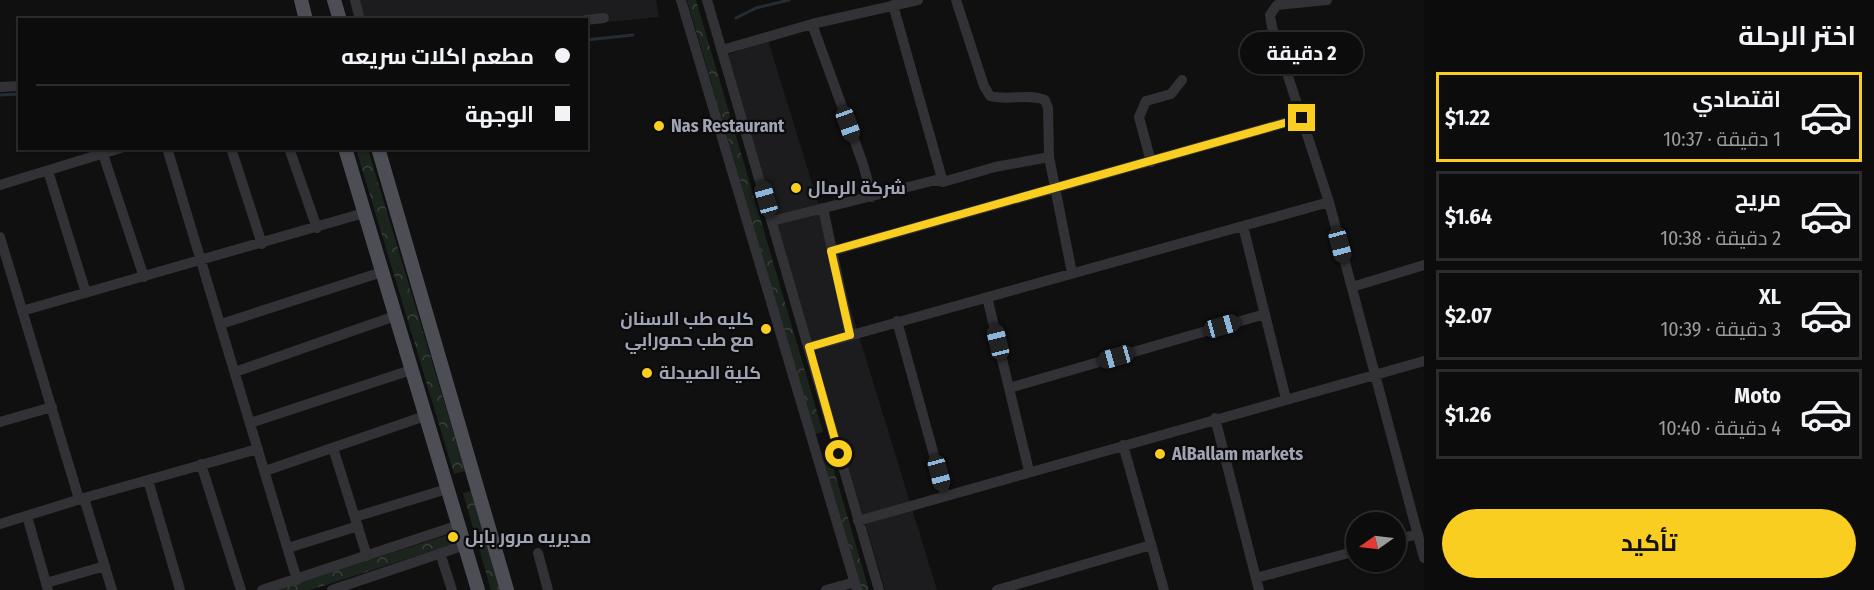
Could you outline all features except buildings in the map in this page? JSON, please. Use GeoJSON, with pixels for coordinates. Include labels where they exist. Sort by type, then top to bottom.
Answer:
{"type":"FeatureCollection","features":[{"type":"Feature","properties":{"kind":"main road"},"geometry":{"type":"LineString","coordinates":[[301,0],[306,18]]}},
{"type":"Feature","properties":{"kind":"main road"},"geometry":{"type":"LineString","coordinates":[[334,0],[339,18]]}},
{"type":"Feature","properties":{"kind":"main road"},"geometry":{"type":"LineString","coordinates":[[346,150],[478,590]]}},
{"type":"Feature","properties":{"kind":"main road"},"geometry":{"type":"LineString","coordinates":[[379,150],[507,590]]}},
{"type":"Feature","properties":{"kind":"street"},"geometry":{"type":"LineString","coordinates":[[355,0],[360,18]]}},
{"type":"Feature","properties":{"kind":"street"},"geometry":{"type":"LineString","coordinates":[[681,0],[856,586],[826,590]]}},
{"type":"Feature","properties":{"kind":"street"},"geometry":{"type":"LineString","coordinates":[[707,0],[879,590]]}},
{"type":"Feature","properties":{"kind":"street"},"geometry":{"type":"LineString","coordinates":[[722,50],[812,24],[918,0]]}},
{"type":"Feature","properties":{"kind":"street"},"geometry":{"type":"LineString","coordinates":[[956,0],[984,86],[990,96],[999,98],[1036,96],[1045,100],[1048,108],[1049,157],[1072,273]]}},
{"type":"Feature","properties":{"kind":"street"},"geometry":{"type":"LineString","coordinates":[[1327,0],[1277,5],[1270,15],[1272,27],[1329,202],[1424,558]]}},
{"type":"Feature","properties":{"kind":"street"},"geometry":{"type":"LineString","coordinates":[[893,5],[943,182]]}},
{"type":"Feature","properties":{"kind":"street"},"geometry":{"type":"LineString","coordinates":[[588,20],[604,18]]}},
{"type":"Feature","properties":{"kind":"street"},"geometry":{"type":"LineString","coordinates":[[812,24],[863,164],[872,197]]}},
{"type":"Feature","properties":{"kind":"street"},"geometry":{"type":"LineString","coordinates":[[1151,162],[1139,117],[1146,101],[1171,94],[1182,80]]}},
{"type":"Feature","properties":{"kind":"street"},"geometry":{"type":"LineString","coordinates":[[0,87],[18,86]]}},
{"type":"Feature","properties":{"kind":"street"},"geometry":{"type":"LineString","coordinates":[[831,251],[1302,118]]}},
{"type":"Feature","properties":{"kind":"street"},"geometry":{"type":"LineString","coordinates":[[0,185],[115,150]]}},
{"type":"Feature","properties":{"kind":"street"},"geometry":{"type":"LineString","coordinates":[[168,150],[297,580]]}},
{"type":"Feature","properties":{"kind":"street"},"geometry":{"type":"LineString","coordinates":[[232,150],[262,244]]}},
{"type":"Feature","properties":{"kind":"street"},"geometry":{"type":"LineString","coordinates":[[290,150],[317,228]]}},
{"type":"Feature","properties":{"kind":"street"},"geometry":{"type":"LineString","coordinates":[[103,154],[144,277]]}},
{"type":"Feature","properties":{"kind":"street"},"geometry":{"type":"LineString","coordinates":[[772,220],[936,180],[943,182],[995,167],[1049,157]]}},
{"type":"Feature","properties":{"kind":"street"},"geometry":{"type":"LineString","coordinates":[[48,171],[86,293]]}},
{"type":"Feature","properties":{"kind":"street"},"geometry":{"type":"LineString","coordinates":[[809,347],[1329,202]]}},
{"type":"Feature","properties":{"kind":"street"},"geometry":{"type":"LineString","coordinates":[[823,208],[850,335]]}},
{"type":"Feature","properties":{"kind":"street"},"geometry":{"type":"LineString","coordinates":[[22,311],[364,213]]}},
{"type":"Feature","properties":{"kind":"street"},"geometry":{"type":"LineString","coordinates":[[1243,226],[1286,399]]}},
{"type":"Feature","properties":{"kind":"street"},"geometry":{"type":"LineString","coordinates":[[0,237],[51,407],[112,590]]}},
{"type":"Feature","properties":{"kind":"street"},"geometry":{"type":"LineString","coordinates":[[1352,287],[1424,266]]}},
{"type":"Feature","properties":{"kind":"street"},"geometry":{"type":"LineString","coordinates":[[221,324],[382,272]]}},
{"type":"Feature","properties":{"kind":"street"},"geometry":{"type":"LineString","coordinates":[[0,278],[12,275]]}},
{"type":"Feature","properties":{"kind":"street"},"geometry":{"type":"LineString","coordinates":[[987,297],[1029,471]]}},
{"type":"Feature","properties":{"kind":"street"},"geometry":{"type":"LineString","coordinates":[[1009,388],[1265,314]]}},
{"type":"Feature","properties":{"kind":"street"},"geometry":{"type":"LineString","coordinates":[[235,372],[395,316]]}},
{"type":"Feature","properties":{"kind":"street"},"geometry":{"type":"LineString","coordinates":[[897,321],[945,495]]}},
{"type":"Feature","properties":{"kind":"street"},"geometry":{"type":"LineString","coordinates":[[858,521],[1215,418],[1424,361]]}},
{"type":"Feature","properties":{"kind":"street"},"geometry":{"type":"LineString","coordinates":[[250,423],[411,370]]}},
{"type":"Feature","properties":{"kind":"street"},"geometry":{"type":"LineString","coordinates":[[0,422],[51,407]]}},
{"type":"Feature","properties":{"kind":"street"},"geometry":{"type":"LineString","coordinates":[[265,471],[425,416]]}},
{"type":"Feature","properties":{"kind":"street"},"geometry":{"type":"LineString","coordinates":[[1215,418],[1259,590]]}},
{"type":"Feature","properties":{"kind":"street"},"geometry":{"type":"LineString","coordinates":[[813,436],[823,438],[833,431]]}},
{"type":"Feature","properties":{"kind":"street"},"geometry":{"type":"LineString","coordinates":[[1123,445],[1164,590]]}},
{"type":"Feature","properties":{"kind":"street"},"geometry":{"type":"LineString","coordinates":[[333,448],[367,556]]}},
{"type":"Feature","properties":{"kind":"street"},"geometry":{"type":"LineString","coordinates":[[0,524],[82,498],[258,449]]}},
{"type":"Feature","properties":{"kind":"street"},"geometry":{"type":"LineString","coordinates":[[819,458],[829,452],[839,454]]}},
{"type":"Feature","properties":{"kind":"street"},"geometry":{"type":"LineString","coordinates":[[201,464],[241,590]]}},
{"type":"Feature","properties":{"kind":"street"},"geometry":{"type":"LineString","coordinates":[[148,480],[180,590]]}},
{"type":"Feature","properties":{"kind":"street"},"geometry":{"type":"LineString","coordinates":[[288,548],[447,489]]}},
{"type":"Feature","properties":{"kind":"street"},"geometry":{"type":"LineString","coordinates":[[27,516],[47,586],[105,566]]}},
{"type":"Feature","properties":{"kind":"street"},"geometry":{"type":"LineString","coordinates":[[262,590],[459,525]]}},
{"type":"Feature","properties":{"kind":"street"},"geometry":{"type":"LineString","coordinates":[[1406,537],[1418,534]]}},
{"type":"Feature","properties":{"kind":"street"},"geometry":{"type":"LineString","coordinates":[[332,590],[465,545]]}},
{"type":"Feature","properties":{"kind":"street"},"geometry":{"type":"LineString","coordinates":[[997,590],[1151,545]]}},
{"type":"Feature","properties":{"kind":"street"},"geometry":{"type":"LineString","coordinates":[[440,553],[452,590]]}},
{"type":"Feature","properties":{"kind":"street"},"geometry":{"type":"LineString","coordinates":[[538,553],[548,590]]}},
{"type":"Feature","properties":{"kind":"street"},"geometry":{"type":"LineString","coordinates":[[1256,578],[1346,554]]}},
{"type":"Feature","properties":{"kind":"shaded area"},"geometry":{"type":"Polygon","coordinates":[[[353,0],[656,0],[659,17],[588,24],[588,18],[359,18],[353,0]]]}},
{"type":"Feature","properties":{"kind":"shaded area"},"geometry":{"type":"Polygon","coordinates":[[[768,40],[937,590],[885,590],[727,55],[768,40]]]}},
{"type":"Feature","properties":{"kind":"green space"},"geometry":{"type":"Polygon","coordinates":[[[687,0],[696,0],[823,432],[815,434],[687,0]]]}},
{"type":"Feature","properties":{"kind":"green space"},"geometry":{"type":"Polygon","coordinates":[[[356,150],[368,150],[465,471],[454,474],[356,150]]]}},
{"type":"Feature","properties":{"kind":"green space"},"geometry":{"type":"Polygon","coordinates":[[[830,457],[869,590],[861,590],[823,459],[830,457]]]}},
{"type":"Feature","properties":{"kind":"green space"},"geometry":{"type":"Polygon","coordinates":[[[471,491],[500,590],[491,590],[463,493],[471,491]]]}},
{"type":"Feature","properties":{"kind":"green space"},"geometry":{"type":"Polygon","coordinates":[[[451,534],[453,544],[310,590],[275,590],[451,534]]]}},
{"type":"Feature","properties":{"kind":"waterway"},"geometry":{"type":"LineString","coordinates":[[736,18],[756,8],[789,0]]}},
{"type":"Feature","properties":{"kind":"waterway"},"geometry":{"type":"LineString","coordinates":[[588,40],[633,35]]}},
{"type":"Feature","properties":{"kind":"waterway"},"geometry":{"type":"LineString","coordinates":[[0,95],[18,94]]}},
{"type":"Feature","properties":{"kind":"place","name":"Nas Restaurant"},"geometry":{"type":"Point","coordinates":[659,126]}},
{"type":"Feature","properties":{"kind":"place","name":"شركة الرمال"},"geometry":{"type":"Point","coordinates":[796,188]}},
{"type":"Feature","properties":{"kind":"place","name":"كليه طب الاسنان مع طب حمورابي"},"geometry":{"type":"Point","coordinates":[766,329]}},
{"type":"Feature","properties":{"kind":"place","name":"كلية الصيدلة"},"geometry":{"type":"Point","coordinates":[647,373]}},
{"type":"Feature","properties":{"kind":"place","name":"AlBallam markets"},"geometry":{"type":"Point","coordinates":[1160,454]}},
{"type":"Feature","properties":{"kind":"place","name":"مديريه مرور بابل"},"geometry":{"type":"Point","coordinates":[453,537]}},
{"type":"Feature","properties":{"kind":"route"},"geometry":{"type":"LineString","coordinates":[[839,454],[809,347],[850,335],[831,251],[1302,118]]}}]}
